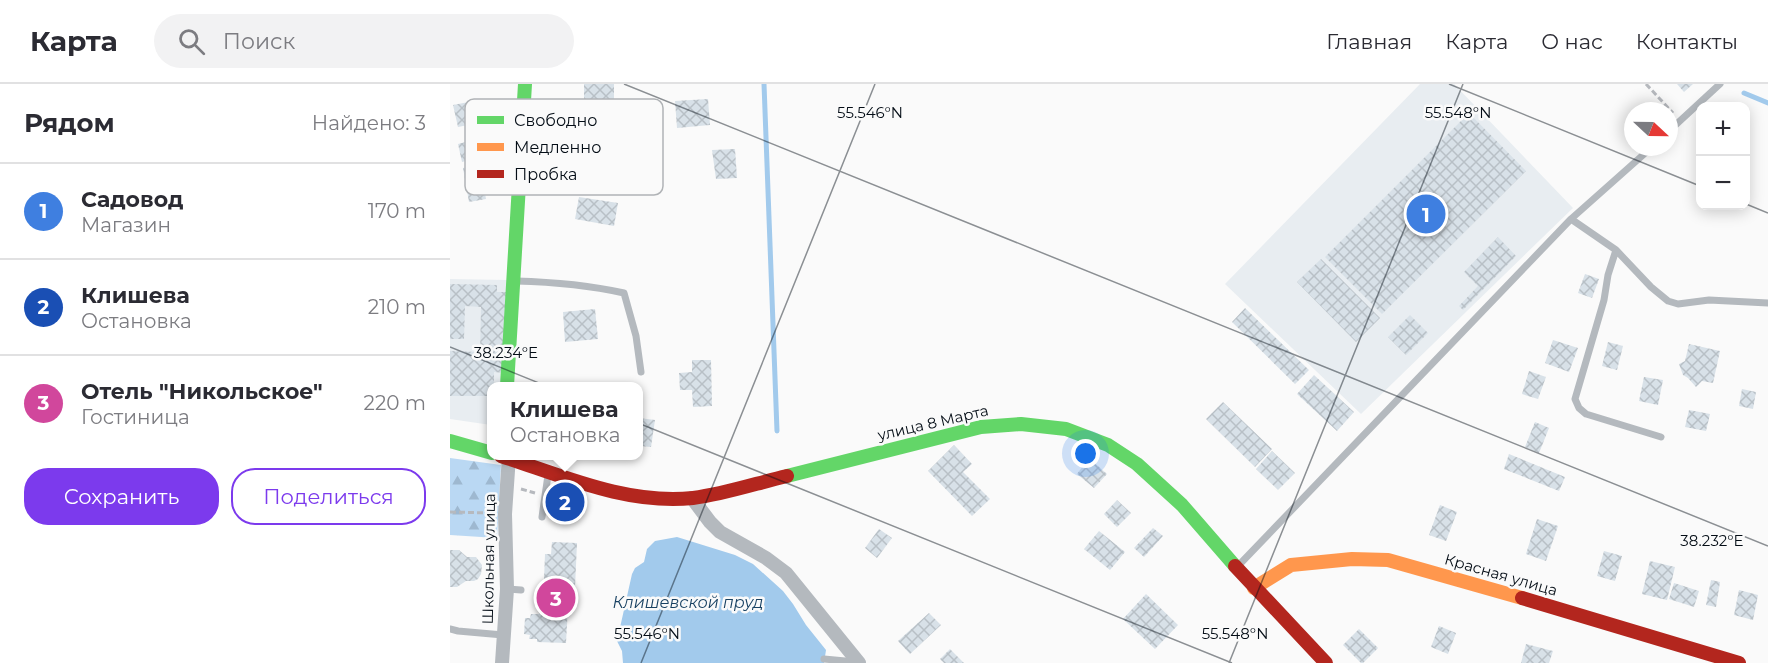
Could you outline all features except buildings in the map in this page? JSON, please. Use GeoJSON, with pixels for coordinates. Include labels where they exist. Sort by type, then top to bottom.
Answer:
{"type":"FeatureCollection","features":[{"type":"Feature","properties":{"kind":"main road"},"geometry":{"type":"LineString","coordinates":[[524,99],[525,84]]}},
{"type":"Feature","properties":{"kind":"main road"},"geometry":{"type":"LineString","coordinates":[[507,382],[518,195]]}},
{"type":"Feature","properties":{"kind":"main road","name":"улица 8 Марта"},"geometry":{"type":"LineString","coordinates":[[516,460],[609,491],[646,498],[692,498],[760,483],[966,430],[1007,424],[1066,429],[1118,451],[1152,475],[1188,512],[1254,588],[1326,663]]}},
{"type":"Feature","properties":{"kind":"main road"},"geometry":{"type":"LineString","coordinates":[[450,441],[487,452]]}},
{"type":"Feature","properties":{"kind":"main road","name":"Красная улица"},"geometry":{"type":"LineString","coordinates":[[1254,588],[1291,565],[1369,558],[1388,560],[1556,608],[1731,662]]}},
{"type":"Feature","properties":{"kind":"street","name":"Школьная улица"},"geometry":{"type":"LineString","coordinates":[[501,663],[503,635],[514,590],[501,569],[506,460]]}},
{"type":"Feature","properties":{"kind":"street"},"geometry":{"type":"LineString","coordinates":[[692,498],[720,532],[766,558],[786,573],[859,663]]}},
{"type":"Feature","properties":{"kind":"lane"},"geometry":{"type":"LineString","coordinates":[[1678,124],[1720,84]]}},
{"type":"Feature","properties":{"kind":"lane"},"geometry":{"type":"LineString","coordinates":[[1237,568],[1571,219],[1642,156]]}},
{"type":"Feature","properties":{"kind":"lane"},"geometry":{"type":"LineString","coordinates":[[1571,219],[1616,250],[1651,287],[1668,301],[1678,304],[1709,300],[1768,303]]}},
{"type":"Feature","properties":{"kind":"lane"},"geometry":{"type":"LineString","coordinates":[[1616,250],[1575,399],[1579,408],[1586,414],[1661,437]]}},
{"type":"Feature","properties":{"kind":"lane"},"geometry":{"type":"LineString","coordinates":[[513,281],[560,283],[624,293],[636,336],[641,372]]}},
{"type":"Feature","properties":{"kind":"lane"},"geometry":{"type":"LineString","coordinates":[[543,517],[548,472]]}},
{"type":"Feature","properties":{"kind":"lane"},"geometry":{"type":"LineString","coordinates":[[450,628],[458,631],[503,635]]}},
{"type":"Feature","properties":{"kind":"lane"},"geometry":{"type":"LineString","coordinates":[[824,659],[859,663]]}},
{"type":"Feature","properties":{"kind":"path"},"geometry":{"type":"LineString","coordinates":[[1646,84],[1681,121]]}},
{"type":"Feature","properties":{"kind":"path"},"geometry":{"type":"LineString","coordinates":[[450,512],[505,514]]}},
{"type":"Feature","properties":{"kind":"shaded area"},"geometry":{"type":"Polygon","coordinates":[[[1420,84],[1454,84],[1573,208],[1361,414],[1225,284],[1420,84]]]}},
{"type":"Feature","properties":{"kind":"shaded area"},"geometry":{"type":"Polygon","coordinates":[[[450,279],[508,280],[504,382],[487,382],[487,424],[450,419],[450,279]]]}},
{"type":"Feature","properties":{"kind":"green space"},"geometry":{"type":"Polygon","coordinates":[[[450,458],[501,465],[497,538],[450,535],[450,458]]]}},
{"type":"Feature","properties":{"kind":"water","name":"Клишевской пруд"},"geometry":{"type":"Polygon","coordinates":[[[677,537],[735,555],[753,564],[783,591],[826,650],[824,663],[623,663],[622,651],[617,641],[632,574],[635,568],[644,562],[647,549],[655,541],[677,537]]]}},
{"type":"Feature","properties":{"kind":"waterway"},"geometry":{"type":"LineString","coordinates":[[764,84],[777,431]]}},
{"type":"Feature","properties":{"kind":"waterway"},"geometry":{"type":"LineString","coordinates":[[1744,93],[1768,103]]}},
{"type":"Feature","properties":{"kind":"traffic: fast"},"geometry":{"type":"LineString","coordinates":[[524,99],[525,84]]}},
{"type":"Feature","properties":{"kind":"traffic: fast"},"geometry":{"type":"LineString","coordinates":[[507,382],[518,195]]}},
{"type":"Feature","properties":{"kind":"traffic: fast"},"geometry":{"type":"LineString","coordinates":[[787,476],[981,427],[1021,424],[1066,429],[1108,445],[1137,464],[1182,505],[1235,566]]}},
{"type":"Feature","properties":{"kind":"traffic: fast"},"geometry":{"type":"LineString","coordinates":[[450,441],[487,452]]}},
{"type":"Feature","properties":{"kind":"traffic: slow"},"geometry":{"type":"LineString","coordinates":[[1254,588],[1291,565],[1352,559],[1388,560],[1522,598]]}},
{"type":"Feature","properties":{"kind":"traffic: jam"},"geometry":{"type":"LineString","coordinates":[[513,460],[596,487],[620,493],[668,499],[705,496],[787,476]]}},
{"type":"Feature","properties":{"kind":"traffic: jam"},"geometry":{"type":"LineString","coordinates":[[1235,566],[1326,663]]}},
{"type":"Feature","properties":{"kind":"traffic: jam"},"geometry":{"type":"LineString","coordinates":[[1522,598],[1739,663]]}},
{"type":"Feature","properties":{"kind":"place","name":"Садовод"},"geometry":{"type":"Point","coordinates":[1426,214]}},
{"type":"Feature","properties":{"kind":"place","name":"Клишева"},"geometry":{"type":"Point","coordinates":[565,502]}},
{"type":"Feature","properties":{"kind":"place","name":"Отель \"Никольское\""},"geometry":{"type":"Point","coordinates":[556,598]}}]}
